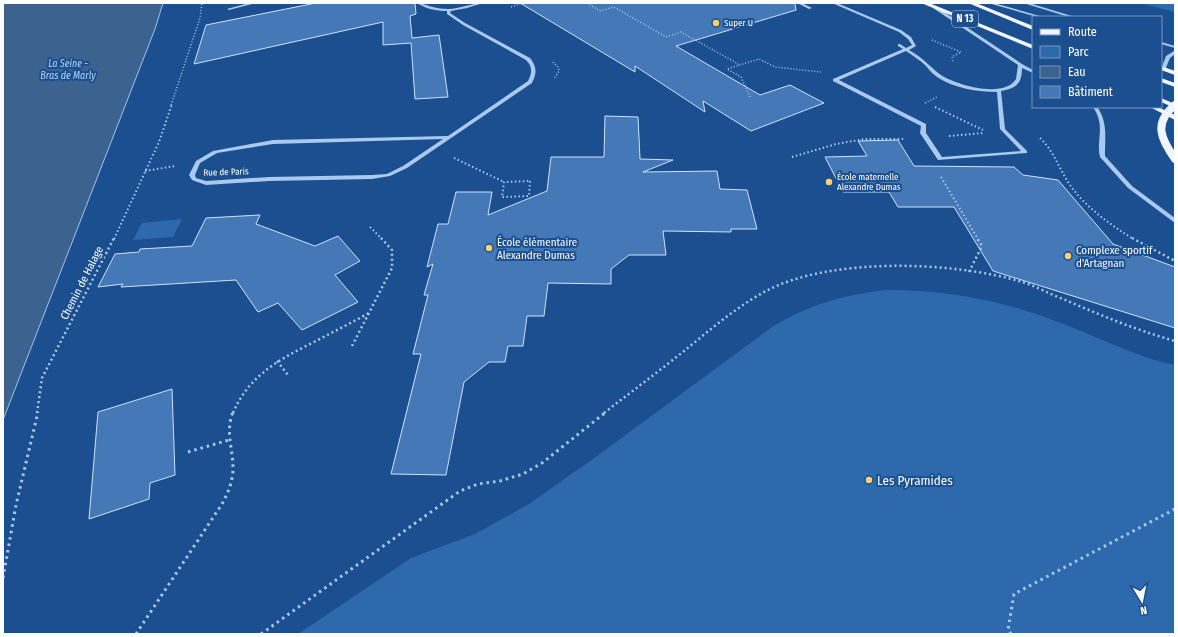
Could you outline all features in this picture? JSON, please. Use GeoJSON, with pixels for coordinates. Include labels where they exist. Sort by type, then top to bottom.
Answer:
{"type":"FeatureCollection","features":[{"type":"Feature","properties":{"kind":"main road","name":"N 13"},"geometry":{"type":"LineString","coordinates":[[924,3],[1032,48]]}},
{"type":"Feature","properties":{"kind":"main road","name":"N 13"},"geometry":{"type":"LineString","coordinates":[[971,3],[1032,28]]}},
{"type":"Feature","properties":{"kind":"main road"},"geometry":{"type":"LineString","coordinates":[[977,3],[1032,20]]}},
{"type":"Feature","properties":{"kind":"main road"},"geometry":{"type":"LineString","coordinates":[[1162,68],[1175,73]]}},
{"type":"Feature","properties":{"kind":"main road"},"geometry":{"type":"LineString","coordinates":[[1162,80],[1175,85]]}},
{"type":"Feature","properties":{"kind":"main road"},"geometry":{"type":"LineString","coordinates":[[1162,100],[1175,105],[1163,117],[1160,126],[1162,139],[1175,159]]}},
{"type":"Feature","properties":{"kind":"main road"},"geometry":{"type":"LineString","coordinates":[[1155,108],[1175,118]]}},
{"type":"Feature","properties":{"kind":"street"},"geometry":{"type":"LineString","coordinates":[[229,9],[254,3]]}},
{"type":"Feature","properties":{"kind":"street","name":"Rue de Paris"},"geometry":{"type":"LineString","coordinates":[[420,3],[449,11],[448,13],[450,15],[464,24],[524,56],[532,63],[535,69],[534,75],[530,82],[447,137],[401,170],[380,176],[269,179],[206,184],[194,179],[192,175],[198,162],[215,152],[273,142],[447,137]]}},
{"type":"Feature","properties":{"kind":"street"},"geometry":{"type":"LineString","coordinates":[[449,11],[481,3]]}},
{"type":"Feature","properties":{"kind":"street"},"geometry":{"type":"LineString","coordinates":[[799,3],[810,8]]}},
{"type":"Feature","properties":{"kind":"street"},"geometry":{"type":"LineString","coordinates":[[834,3],[900,31],[910,38],[914,46],[835,80]]}},
{"type":"Feature","properties":{"kind":"street"},"geometry":{"type":"LineString","coordinates":[[990,3],[1037,16]]}},
{"type":"Feature","properties":{"kind":"street"},"geometry":{"type":"LineString","coordinates":[[1025,3],[1070,16]]}},
{"type":"Feature","properties":{"kind":"street"},"geometry":{"type":"LineString","coordinates":[[934,7],[1032,71]]}},
{"type":"Feature","properties":{"kind":"street"},"geometry":{"type":"LineString","coordinates":[[1162,43],[1175,47]]}},
{"type":"Feature","properties":{"kind":"street"},"geometry":{"type":"LineString","coordinates":[[899,46],[919,58],[934,73],[947,81],[970,88],[999,90],[1012,87],[1019,79],[1020,65]]}},
{"type":"Feature","properties":{"kind":"street"},"geometry":{"type":"LineString","coordinates":[[1162,68],[1175,52]]}},
{"type":"Feature","properties":{"kind":"street"},"geometry":{"type":"LineString","coordinates":[[1162,58],[1167,60]]}},
{"type":"Feature","properties":{"kind":"street"},"geometry":{"type":"LineString","coordinates":[[835,80],[924,125],[923,134],[940,159],[1025,152],[1003,130],[999,90]]}},
{"type":"Feature","properties":{"kind":"street"},"geometry":{"type":"LineString","coordinates":[[1096,108],[1099,111],[1103,131],[1102,156],[1130,187],[1175,221]]}},
{"type":"Feature","properties":{"kind":"path","name":"Chemin de Halage"},"geometry":{"type":"LineString","coordinates":[[3,578],[16,505],[37,416],[42,378],[104,260],[159,142],[200,18],[202,3]]}},
{"type":"Feature","properties":{"kind":"path"},"geometry":{"type":"LineString","coordinates":[[510,7],[522,3]]}},
{"type":"Feature","properties":{"kind":"path"},"geometry":{"type":"LineString","coordinates":[[587,3],[600,11],[614,7],[666,37],[681,32],[740,65]]}},
{"type":"Feature","properties":{"kind":"path"},"geometry":{"type":"LineString","coordinates":[[750,97],[741,77],[727,69],[759,59],[776,68],[819,72],[835,80]]}},
{"type":"Feature","properties":{"kind":"path"},"geometry":{"type":"LineString","coordinates":[[792,157],[836,144],[865,139],[926,138],[1026,132],[1039,137],[1051,149],[1067,180],[1088,205],[1120,230],[1175,261]]}},
{"type":"Feature","properties":{"kind":"path"},"geometry":{"type":"LineString","coordinates":[[448,155],[504,182],[530,181],[529,196],[502,197],[504,182]]}},
{"type":"Feature","properties":{"kind":"path"},"geometry":{"type":"LineString","coordinates":[[940,159],[934,164],[982,246],[970,272]]}},
{"type":"Feature","properties":{"kind":"path"},"geometry":{"type":"LineString","coordinates":[[352,346],[392,268],[392,250],[370,227]]}},
{"type":"Feature","properties":{"kind":"path"},"geometry":{"type":"LineString","coordinates":[[261,634],[460,491],[478,484],[500,481],[523,474],[542,462],[737,308],[780,284],[802,276],[830,270],[858,267],[922,268],[999,276],[1021,282],[1153,335],[1175,341]]}},
{"type":"Feature","properties":{"kind":"path"},"geometry":{"type":"LineString","coordinates":[[136,634],[222,504],[230,487],[234,471],[229,440],[232,416],[244,392],[264,370],[277,361],[369,313]]}},
{"type":"Feature","properties":{"kind":"path"},"geometry":{"type":"LineString","coordinates":[[277,361],[288,375]]}},
{"type":"Feature","properties":{"kind":"path"},"geometry":{"type":"LineString","coordinates":[[188,452],[229,440]]}},
{"type":"Feature","properties":{"kind":"path"},"geometry":{"type":"LineString","coordinates":[[1011,634],[1008,632],[1014,594],[1175,509]]}},
{"type":"Feature","properties":{"kind":"green space"},"geometry":{"type":"Polygon","coordinates":[[[1139,3],[1175,3],[1175,12],[1139,3]]]}},
{"type":"Feature","properties":{"kind":"green space"},"geometry":{"type":"Polygon","coordinates":[[[182,219],[173,237],[133,240],[142,223],[182,219]]]}},
{"type":"Feature","properties":{"kind":"green space","name":"Les Pyramides"},"geometry":{"type":"Polygon","coordinates":[[[885,290],[908,290],[952,294],[994,302],[1037,314],[1131,352],[1175,365],[1175,634],[298,634],[411,558],[475,534],[529,504],[597,456],[772,327],[800,312],[826,302],[854,295],[885,290]]]}},
{"type":"Feature","properties":{"kind":"water","name":"La Seine - Bras de Marly"},"geometry":{"type":"Polygon","coordinates":[[[3,3],[163,3],[155,29],[3,420],[3,3]]]}},
{"type":"Feature","properties":{"kind":"building"},"geometry":{"type":"Polygon","coordinates":[[[316,3],[415,3],[416,14],[410,16],[412,38],[439,35],[448,97],[415,99],[411,43],[383,45],[383,22],[194,64],[206,25],[316,3]]]}},
{"type":"Feature","properties":{"kind":"building"},"geometry":{"type":"Polygon","coordinates":[[[520,3],[795,3],[796,10],[676,46],[760,95],[790,85],[824,103],[751,131],[703,101],[705,112],[635,66],[635,72],[520,3]]]}},
{"type":"Feature","properties":{"kind":"building"},"geometry":{"type":"Polygon","coordinates":[[[605,116],[638,117],[640,159],[673,160],[643,172],[717,171],[720,189],[747,190],[757,229],[731,229],[731,232],[663,231],[666,255],[629,255],[611,269],[611,284],[548,283],[544,316],[527,316],[523,346],[508,346],[505,362],[489,362],[464,382],[446,475],[391,474],[421,354],[413,354],[428,295],[424,295],[433,264],[427,267],[438,224],[448,224],[456,192],[492,192],[488,215],[547,191],[551,157],[604,157],[605,116]]]}},
{"type":"Feature","properties":{"kind":"building","name":"Complexe sportif d'Artagnan"},"geometry":{"type":"Polygon","coordinates":[[[898,140],[914,166],[1014,167],[1023,175],[1058,180],[1113,244],[1175,267],[1175,328],[993,271],[954,207],[898,207],[889,192],[843,192],[825,157],[867,156],[858,141],[898,140]]]}},
{"type":"Feature","properties":{"kind":"building"},"geometry":{"type":"Polygon","coordinates":[[[260,215],[256,224],[315,246],[338,236],[360,261],[335,275],[358,302],[302,330],[278,303],[258,312],[236,280],[121,287],[123,284],[98,287],[115,254],[139,252],[140,249],[192,246],[206,218],[260,215]]]}},
{"type":"Feature","properties":{"kind":"building"},"geometry":{"type":"Polygon","coordinates":[[[172,389],[175,475],[150,483],[149,499],[89,519],[98,412],[172,389]]]}},
{"type":"Feature","properties":{"kind":"place","name":"Super U"},"geometry":{"type":"Point","coordinates":[716,23]}},
{"type":"Feature","properties":{"kind":"place","name":"École maternelle Alexandre Dumas"},"geometry":{"type":"Point","coordinates":[829,182]}},
{"type":"Feature","properties":{"kind":"place","name":"École élémentaire Alexandre Dumas"},"geometry":{"type":"Point","coordinates":[489,248]}},
{"type":"Feature","properties":{"kind":"place","name":"Complexe sportif d'Artagnan"},"geometry":{"type":"Point","coordinates":[1068,256]}},
{"type":"Feature","properties":{"kind":"place","name":"Les Pyramides"},"geometry":{"type":"Point","coordinates":[869,480]}}]}
